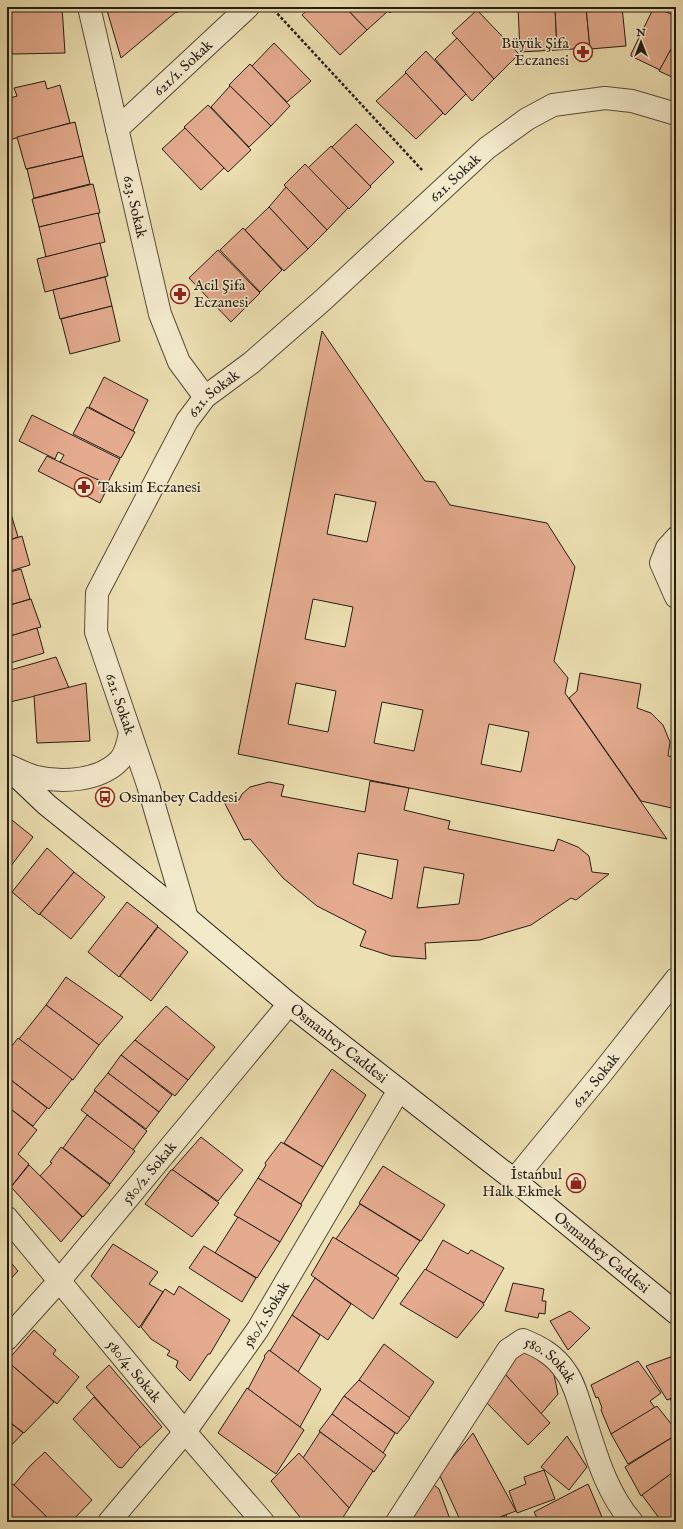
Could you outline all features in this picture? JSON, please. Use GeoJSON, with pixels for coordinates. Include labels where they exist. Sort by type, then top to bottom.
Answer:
{"type":"FeatureCollection","features":[{"type":"Feature","properties":{"kind":"street","name":"623. Sokak"},"geometry":{"type":"LineString","coordinates":[[89,7],[160,314],[179,362],[205,397]]}},
{"type":"Feature","properties":{"kind":"street","name":"621/1. Sokak"},"geometry":{"type":"LineString","coordinates":[[117,129],[248,7]]}},
{"type":"Feature","properties":{"kind":"street","name":"621. Sokak"},"geometry":{"type":"LineString","coordinates":[[187,918],[148,785],[96,632],[97,593],[187,421],[205,397],[251,363],[323,300],[440,190],[511,129],[553,105],[605,98],[632,101],[676,114]]}},
{"type":"Feature","properties":{"kind":"street"},"geometry":{"type":"LineString","coordinates":[[676,538],[667,548],[661,563],[676,597]]}},
{"type":"Feature","properties":{"kind":"street"},"geometry":{"type":"LineString","coordinates":[[7,766],[36,777],[62,780],[79,779],[102,772],[119,761],[127,748],[130,733]]}},
{"type":"Feature","properties":{"kind":"street","name":"Osmanbey Caddesi"},"geometry":{"type":"LineString","coordinates":[[7,766],[48,805],[187,918],[289,1004],[514,1180],[676,1313]]}},
{"type":"Feature","properties":{"kind":"street","name":"622. Sokak"},"geometry":{"type":"LineString","coordinates":[[514,1180],[601,1074],[676,979]]}},
{"type":"Feature","properties":{"kind":"street","name":"580/2. Sokak"},"geometry":{"type":"LineString","coordinates":[[7,1339],[59,1281],[289,1004]]}},
{"type":"Feature","properties":{"kind":"street","name":"580/1. Sokak"},"geometry":{"type":"LineString","coordinates":[[108,1522],[185,1432],[258,1329],[399,1090]]}},
{"type":"Feature","properties":{"kind":"street","name":"580/4. Sokak"},"geometry":{"type":"LineString","coordinates":[[7,1218],[185,1432],[263,1522]]}},
{"type":"Feature","properties":{"kind":"street","name":"580. Sokak"},"geometry":{"type":"LineString","coordinates":[[397,1522],[508,1350],[522,1340],[546,1350],[567,1372],[580,1406],[600,1468],[622,1510],[632,1522]]}},
{"type":"Feature","properties":{"kind":"path"},"geometry":{"type":"LineString","coordinates":[[271,7],[440,190]]}},
{"type":"Feature","properties":{"kind":"building"},"geometry":{"type":"Polygon","coordinates":[[[8,7],[62,7],[65,53],[12,54],[8,7]]]}},
{"type":"Feature","properties":{"kind":"building"},"geometry":{"type":"Polygon","coordinates":[[[106,7],[172,7],[176,12],[121,58],[106,7]]]}},
{"type":"Feature","properties":{"kind":"building"},"geometry":{"type":"Polygon","coordinates":[[[172,7],[183,7],[177,13],[172,7]]]}},
{"type":"Feature","properties":{"kind":"building"},"geometry":{"type":"Polygon","coordinates":[[[310,7],[345,7],[367,30],[340,55],[302,15],[310,7]]]}},
{"type":"Feature","properties":{"kind":"building"},"geometry":{"type":"Polygon","coordinates":[[[345,7],[384,7],[388,11],[367,30],[345,7]]]}},
{"type":"Feature","properties":{"kind":"building"},"geometry":{"type":"Polygon","coordinates":[[[384,7],[396,7],[390,13],[384,7]]]}},
{"type":"Feature","properties":{"kind":"building"},"geometry":{"type":"Polygon","coordinates":[[[518,7],[555,7],[557,50],[520,52],[518,7]]]}},
{"type":"Feature","properties":{"kind":"building"},"geometry":{"type":"Polygon","coordinates":[[[555,7],[586,7],[590,48],[557,50],[555,7]]]}},
{"type":"Feature","properties":{"kind":"building"},"geometry":{"type":"Polygon","coordinates":[[[586,7],[622,7],[626,46],[590,49],[586,7]]]}},
{"type":"Feature","properties":{"kind":"building"},"geometry":{"type":"Polygon","coordinates":[[[654,7],[676,16],[676,40],[660,70],[631,56],[654,7]]]}},
{"type":"Feature","properties":{"kind":"building"},"geometry":{"type":"Polygon","coordinates":[[[477,10],[519,54],[494,79],[452,33],[477,10]]]}},
{"type":"Feature","properties":{"kind":"building"},"geometry":{"type":"Polygon","coordinates":[[[457,38],[494,79],[472,101],[435,59],[457,38]]]}},
{"type":"Feature","properties":{"kind":"building"},"geometry":{"type":"Polygon","coordinates":[[[676,40],[676,77],[674,78],[659,71],[676,40]]]}},
{"type":"Feature","properties":{"kind":"building"},"geometry":{"type":"Polygon","coordinates":[[[274,43],[311,81],[287,102],[252,66],[274,43]]]}},
{"type":"Feature","properties":{"kind":"building"},"geometry":{"type":"Polygon","coordinates":[[[426,51],[466,94],[445,115],[405,72],[426,51]]]}},
{"type":"Feature","properties":{"kind":"building"},"geometry":{"type":"Polygon","coordinates":[[[250,64],[290,106],[271,126],[229,85],[250,64]]]}},
{"type":"Feature","properties":{"kind":"building"},"geometry":{"type":"Polygon","coordinates":[[[406,73],[443,113],[416,139],[376,101],[406,73]]]}},
{"type":"Feature","properties":{"kind":"building"},"geometry":{"type":"Polygon","coordinates":[[[45,81],[47,89],[60,85],[70,123],[9,140],[7,130],[7,99],[17,96],[14,88],[45,81]]]}},
{"type":"Feature","properties":{"kind":"building"},"geometry":{"type":"Polygon","coordinates":[[[230,86],[271,126],[249,147],[211,107],[230,86]]]}},
{"type":"Feature","properties":{"kind":"building"},"geometry":{"type":"Polygon","coordinates":[[[208,105],[251,150],[228,172],[184,127],[208,105]]]}},
{"type":"Feature","properties":{"kind":"building"},"geometry":{"type":"Polygon","coordinates":[[[75,122],[83,156],[26,169],[17,137],[75,122]]]}},
{"type":"Feature","properties":{"kind":"building"},"geometry":{"type":"Polygon","coordinates":[[[356,124],[394,162],[370,186],[332,147],[356,124]]]}},
{"type":"Feature","properties":{"kind":"building"},"geometry":{"type":"Polygon","coordinates":[[[185,128],[224,168],[201,190],[162,149],[185,128]]]}},
{"type":"Feature","properties":{"kind":"building"},"geometry":{"type":"Polygon","coordinates":[[[331,146],[371,187],[349,209],[308,168],[331,146]]]}},
{"type":"Feature","properties":{"kind":"building"},"geometry":{"type":"Polygon","coordinates":[[[83,156],[90,184],[34,198],[27,169],[83,156]]]}},
{"type":"Feature","properties":{"kind":"building"},"geometry":{"type":"Polygon","coordinates":[[[305,164],[348,208],[327,230],[284,185],[305,164]]]}},
{"type":"Feature","properties":{"kind":"building"},"geometry":{"type":"Polygon","coordinates":[[[93,184],[100,213],[39,227],[32,199],[93,184]]]}},
{"type":"Feature","properties":{"kind":"building"},"geometry":{"type":"Polygon","coordinates":[[[286,187],[327,230],[308,249],[269,207],[286,187]]]}},
{"type":"Feature","properties":{"kind":"building"},"geometry":{"type":"Polygon","coordinates":[[[269,207],[308,249],[284,271],[245,230],[269,207]]]}},
{"type":"Feature","properties":{"kind":"building"},"geometry":{"type":"Polygon","coordinates":[[[98,213],[105,242],[46,257],[39,227],[98,213]]]}},
{"type":"Feature","properties":{"kind":"building"},"geometry":{"type":"Polygon","coordinates":[[[243,228],[282,270],[260,292],[220,250],[243,228]]]}},
{"type":"Feature","properties":{"kind":"building"},"geometry":{"type":"Polygon","coordinates":[[[100,243],[108,276],[45,292],[37,259],[100,243]]]}},
{"type":"Feature","properties":{"kind":"building"},"geometry":{"type":"Polygon","coordinates":[[[218,250],[260,293],[231,322],[189,278],[218,250]]]}},
{"type":"Feature","properties":{"kind":"building"},"geometry":{"type":"Polygon","coordinates":[[[105,277],[112,306],[60,319],[53,290],[105,277]]]}},
{"type":"Feature","properties":{"kind":"building"},"geometry":{"type":"Polygon","coordinates":[[[112,306],[120,341],[70,354],[61,319],[112,306]]]}},
{"type":"Feature","properties":{"kind":"building"},"geometry":{"type":"Polygon","coordinates":[[[322,331],[425,481],[435,482],[450,505],[547,523],[575,567],[554,661],[568,678],[565,693],[667,839],[238,754],[322,331]],[[335,494],[327,534],[367,542],[376,502],[335,494]],[[313,599],[305,639],[345,647],[353,607],[313,599]],[[296,683],[288,724],[328,732],[336,691],[296,683]],[[382,702],[374,743],[414,751],[423,710],[382,702]],[[489,724],[481,764],[521,772],[529,732],[489,724]]]}},
{"type":"Feature","properties":{"kind":"building"},"geometry":{"type":"Polygon","coordinates":[[[104,377],[148,400],[133,431],[89,407],[104,377]]]}},
{"type":"Feature","properties":{"kind":"building"},"geometry":{"type":"Polygon","coordinates":[[[87,407],[135,432],[121,458],[73,434],[87,407]]]}},
{"type":"Feature","properties":{"kind":"building"},"geometry":{"type":"Polygon","coordinates":[[[32,415],[120,459],[107,484],[97,479],[97,481],[60,462],[64,455],[58,452],[55,459],[19,441],[32,415]]]}},
{"type":"Feature","properties":{"kind":"building"},"geometry":{"type":"Polygon","coordinates":[[[47,456],[109,485],[100,503],[38,471],[47,456]]]}},
{"type":"Feature","properties":{"kind":"building"},"geometry":{"type":"Polygon","coordinates":[[[7,501],[18,537],[7,541],[7,501]]]}},
{"type":"Feature","properties":{"kind":"building"},"geometry":{"type":"Polygon","coordinates":[[[22,536],[30,565],[7,572],[7,541],[22,536]]]}},
{"type":"Feature","properties":{"kind":"building"},"geometry":{"type":"Polygon","coordinates":[[[21,569],[30,599],[7,606],[7,573],[21,569]]]}},
{"type":"Feature","properties":{"kind":"building"},"geometry":{"type":"Polygon","coordinates":[[[31,599],[41,627],[7,637],[7,606],[31,599]]]}},
{"type":"Feature","properties":{"kind":"building"},"geometry":{"type":"Polygon","coordinates":[[[37,628],[44,653],[7,664],[7,637],[37,628]]]}},
{"type":"Feature","properties":{"kind":"building"},"geometry":{"type":"Polygon","coordinates":[[[56,657],[69,688],[10,702],[7,693],[7,671],[56,657]]]}},
{"type":"Feature","properties":{"kind":"building"},"geometry":{"type":"Polygon","coordinates":[[[580,673],[641,684],[637,708],[651,713],[663,725],[670,742],[668,756],[676,757],[676,809],[641,801],[569,698],[577,691],[580,673]]]}},
{"type":"Feature","properties":{"kind":"building"},"geometry":{"type":"Polygon","coordinates":[[[86,683],[90,741],[37,743],[34,696],[86,683]]]}},
{"type":"Feature","properties":{"kind":"building"},"geometry":{"type":"Polygon","coordinates":[[[370,781],[409,788],[404,810],[450,821],[448,829],[554,851],[558,839],[578,847],[589,856],[592,872],[609,874],[576,900],[571,898],[531,925],[480,940],[425,943],[426,959],[391,956],[360,946],[366,931],[317,906],[283,878],[250,839],[244,840],[223,800],[239,800],[242,794],[250,787],[269,782],[284,785],[281,796],[365,812],[370,781]],[[358,853],[353,884],[392,899],[398,860],[358,853]],[[424,867],[417,908],[459,904],[464,874],[424,867]]]}},
{"type":"Feature","properties":{"kind":"building"},"geometry":{"type":"Polygon","coordinates":[[[7,816],[33,837],[7,871],[7,816]]]}},
{"type":"Feature","properties":{"kind":"building"},"geometry":{"type":"Polygon","coordinates":[[[47,848],[74,872],[39,915],[12,892],[47,848]]]}},
{"type":"Feature","properties":{"kind":"building"},"geometry":{"type":"Polygon","coordinates":[[[74,872],[105,897],[71,939],[40,914],[74,872]]]}},
{"type":"Feature","properties":{"kind":"building"},"geometry":{"type":"Polygon","coordinates":[[[127,902],[158,926],[119,977],[88,952],[127,902]]]}},
{"type":"Feature","properties":{"kind":"building"},"geometry":{"type":"Polygon","coordinates":[[[158,927],[188,952],[151,1001],[120,976],[158,927]]]}},
{"type":"Feature","properties":{"kind":"building"},"geometry":{"type":"Polygon","coordinates":[[[66,977],[123,1017],[99,1045],[46,1005],[66,977]]]}},
{"type":"Feature","properties":{"kind":"building"},"geometry":{"type":"Polygon","coordinates":[[[46,1005],[99,1045],[73,1080],[19,1039],[46,1005]]]}},
{"type":"Feature","properties":{"kind":"building"},"geometry":{"type":"Polygon","coordinates":[[[166,1006],[215,1047],[188,1080],[135,1040],[166,1006]]]}},
{"type":"Feature","properties":{"kind":"building"},"geometry":{"type":"Polygon","coordinates":[[[18,1038],[72,1079],[49,1109],[7,1077],[7,1052],[18,1038]]]}},
{"type":"Feature","properties":{"kind":"building"},"geometry":{"type":"Polygon","coordinates":[[[135,1040],[188,1080],[175,1096],[121,1055],[135,1040]]]}},
{"type":"Feature","properties":{"kind":"building"},"geometry":{"type":"Polygon","coordinates":[[[121,1055],[172,1095],[159,1112],[108,1073],[121,1055]]]}},
{"type":"Feature","properties":{"kind":"building"},"geometry":{"type":"Polygon","coordinates":[[[332,1069],[366,1095],[323,1167],[284,1143],[332,1069]]]}},
{"type":"Feature","properties":{"kind":"building"},"geometry":{"type":"Polygon","coordinates":[[[108,1073],[159,1112],[146,1129],[94,1090],[108,1073]]]}},
{"type":"Feature","properties":{"kind":"building"},"geometry":{"type":"Polygon","coordinates":[[[7,1077],[47,1108],[33,1126],[7,1106],[7,1077]]]}},
{"type":"Feature","properties":{"kind":"building"},"geometry":{"type":"Polygon","coordinates":[[[95,1091],[147,1131],[133,1150],[81,1110],[95,1091]]]}},
{"type":"Feature","properties":{"kind":"building"},"geometry":{"type":"Polygon","coordinates":[[[7,1106],[12,1110],[7,1118],[7,1106]]]}},
{"type":"Feature","properties":{"kind":"building"},"geometry":{"type":"Polygon","coordinates":[[[12,1110],[37,1130],[18,1154],[29,1164],[10,1188],[7,1185],[7,1117],[12,1110]]]}},
{"type":"Feature","properties":{"kind":"building"},"geometry":{"type":"Polygon","coordinates":[[[87,1115],[135,1151],[110,1184],[63,1148],[87,1115]]]}},
{"type":"Feature","properties":{"kind":"building"},"geometry":{"type":"Polygon","coordinates":[[[201,1137],[243,1170],[218,1201],[172,1170],[201,1137]]]}},
{"type":"Feature","properties":{"kind":"building"},"geometry":{"type":"Polygon","coordinates":[[[281,1142],[323,1167],[301,1204],[258,1178],[266,1165],[265,1163],[281,1142]]]}},
{"type":"Feature","properties":{"kind":"building"},"geometry":{"type":"Polygon","coordinates":[[[61,1147],[110,1185],[83,1217],[40,1176],[52,1163],[50,1162],[61,1147]]]}},
{"type":"Feature","properties":{"kind":"building"},"geometry":{"type":"Polygon","coordinates":[[[29,1165],[82,1217],[61,1242],[11,1187],[29,1165]]]}},
{"type":"Feature","properties":{"kind":"building"},"geometry":{"type":"Polygon","coordinates":[[[383,1166],[445,1205],[421,1241],[359,1203],[383,1166]]]}},
{"type":"Feature","properties":{"kind":"building"},"geometry":{"type":"Polygon","coordinates":[[[171,1170],[219,1203],[192,1237],[145,1204],[171,1170]]]}},
{"type":"Feature","properties":{"kind":"building"},"geometry":{"type":"Polygon","coordinates":[[[258,1178],[302,1205],[280,1242],[234,1215],[258,1178]]]}},
{"type":"Feature","properties":{"kind":"building"},"geometry":{"type":"Polygon","coordinates":[[[360,1204],[420,1241],[396,1276],[336,1239],[360,1204]]]}},
{"type":"Feature","properties":{"kind":"building"},"geometry":{"type":"Polygon","coordinates":[[[238,1217],[280,1242],[257,1278],[215,1253],[238,1217]]]}},
{"type":"Feature","properties":{"kind":"building"},"geometry":{"type":"Polygon","coordinates":[[[333,1237],[399,1278],[373,1319],[311,1275],[333,1237]]]}},
{"type":"Feature","properties":{"kind":"building"},"geometry":{"type":"Polygon","coordinates":[[[443,1240],[468,1254],[471,1250],[504,1268],[484,1303],[425,1271],[443,1240]]]}},
{"type":"Feature","properties":{"kind":"building"},"geometry":{"type":"Polygon","coordinates":[[[113,1244],[158,1272],[149,1284],[163,1292],[139,1328],[91,1276],[113,1244]]]}},
{"type":"Feature","properties":{"kind":"building"},"geometry":{"type":"Polygon","coordinates":[[[204,1246],[256,1278],[242,1302],[189,1268],[204,1246]]]}},
{"type":"Feature","properties":{"kind":"building"},"geometry":{"type":"Polygon","coordinates":[[[7,1258],[18,1271],[7,1283],[7,1258]]]}},
{"type":"Feature","properties":{"kind":"building"},"geometry":{"type":"Polygon","coordinates":[[[425,1269],[482,1302],[484,1305],[457,1338],[400,1304],[425,1269]]]}},
{"type":"Feature","properties":{"kind":"building"},"geometry":{"type":"Polygon","coordinates":[[[315,1278],[351,1304],[328,1340],[292,1315],[315,1278]]]}},
{"type":"Feature","properties":{"kind":"building"},"geometry":{"type":"Polygon","coordinates":[[[513,1283],[544,1289],[542,1301],[546,1301],[545,1314],[539,1313],[538,1318],[505,1311],[513,1283]]]}},
{"type":"Feature","properties":{"kind":"building"},"geometry":{"type":"Polygon","coordinates":[[[179,1286],[230,1320],[210,1354],[208,1354],[190,1381],[176,1367],[178,1361],[167,1355],[170,1351],[151,1339],[141,1327],[165,1289],[174,1295],[179,1286]]]}},
{"type":"Feature","properties":{"kind":"building"},"geometry":{"type":"Polygon","coordinates":[[[570,1311],[590,1328],[568,1350],[550,1321],[570,1311]]]}},
{"type":"Feature","properties":{"kind":"building"},"geometry":{"type":"Polygon","coordinates":[[[292,1315],[320,1335],[298,1372],[270,1351],[292,1315]]]}},
{"type":"Feature","properties":{"kind":"building"},"geometry":{"type":"Polygon","coordinates":[[[34,1330],[56,1350],[53,1354],[79,1377],[57,1404],[7,1361],[34,1330]]]}},
{"type":"Feature","properties":{"kind":"building"},"geometry":{"type":"Polygon","coordinates":[[[384,1344],[434,1382],[409,1418],[359,1380],[384,1344]]]}},
{"type":"Feature","properties":{"kind":"building"},"geometry":{"type":"Polygon","coordinates":[[[529,1347],[553,1370],[558,1394],[540,1415],[504,1373],[516,1355],[518,1357],[529,1347]]]}},
{"type":"Feature","properties":{"kind":"building"},"geometry":{"type":"Polygon","coordinates":[[[269,1350],[321,1389],[300,1427],[248,1389],[265,1357],[264,1356],[269,1350]]]}},
{"type":"Feature","properties":{"kind":"building"},"geometry":{"type":"Polygon","coordinates":[[[676,1355],[676,1396],[667,1400],[646,1366],[676,1355]]]}},
{"type":"Feature","properties":{"kind":"building"},"geometry":{"type":"Polygon","coordinates":[[[7,1361],[54,1402],[24,1433],[7,1420],[7,1361]]]}},
{"type":"Feature","properties":{"kind":"building"},"geometry":{"type":"Polygon","coordinates":[[[638,1361],[661,1393],[650,1401],[655,1408],[611,1434],[601,1410],[602,1408],[598,1397],[596,1398],[591,1385],[638,1361]]]}},
{"type":"Feature","properties":{"kind":"building"},"geometry":{"type":"Polygon","coordinates":[[[109,1365],[162,1427],[140,1448],[86,1387],[109,1365]]]}},
{"type":"Feature","properties":{"kind":"building"},"geometry":{"type":"Polygon","coordinates":[[[504,1373],[550,1423],[528,1445],[484,1400],[504,1373]]]}},
{"type":"Feature","properties":{"kind":"building"},"geometry":{"type":"Polygon","coordinates":[[[359,1380],[410,1418],[397,1434],[344,1396],[359,1380]]]}},
{"type":"Feature","properties":{"kind":"building"},"geometry":{"type":"Polygon","coordinates":[[[247,1388],[304,1430],[276,1474],[218,1433],[247,1388]]]}},
{"type":"Feature","properties":{"kind":"building"},"geometry":{"type":"Polygon","coordinates":[[[344,1396],[395,1433],[383,1453],[332,1414],[344,1396]]]}},
{"type":"Feature","properties":{"kind":"building"},"geometry":{"type":"Polygon","coordinates":[[[676,1396],[676,1408],[670,1399],[676,1396]]]}},
{"type":"Feature","properties":{"kind":"building"},"geometry":{"type":"Polygon","coordinates":[[[94,1397],[140,1447],[122,1468],[118,1467],[73,1419],[94,1397]]]}},
{"type":"Feature","properties":{"kind":"building"},"geometry":{"type":"Polygon","coordinates":[[[657,1406],[676,1430],[676,1435],[628,1464],[611,1434],[657,1406]]]}},
{"type":"Feature","properties":{"kind":"building"},"geometry":{"type":"Polygon","coordinates":[[[332,1414],[386,1455],[374,1472],[319,1431],[332,1414]]]}},
{"type":"Feature","properties":{"kind":"building"},"geometry":{"type":"Polygon","coordinates":[[[7,1420],[23,1433],[8,1449],[7,1448],[7,1420]]]}},
{"type":"Feature","properties":{"kind":"building"},"geometry":{"type":"Polygon","coordinates":[[[320,1432],[373,1471],[349,1508],[303,1458],[320,1432]]]}},
{"type":"Feature","properties":{"kind":"building"},"geometry":{"type":"Polygon","coordinates":[[[473,1433],[516,1511],[487,1522],[461,1522],[439,1474],[473,1433]]]}},
{"type":"Feature","properties":{"kind":"building"},"geometry":{"type":"Polygon","coordinates":[[[676,1435],[676,1470],[641,1496],[625,1467],[676,1435]]]}},
{"type":"Feature","properties":{"kind":"building"},"geometry":{"type":"Polygon","coordinates":[[[567,1436],[587,1467],[569,1490],[541,1467],[567,1436]]]}},
{"type":"Feature","properties":{"kind":"building"},"geometry":{"type":"Polygon","coordinates":[[[45,1452],[92,1500],[71,1522],[52,1522],[14,1485],[31,1465],[45,1452]]]}},
{"type":"Feature","properties":{"kind":"building"},"geometry":{"type":"Polygon","coordinates":[[[299,1453],[349,1508],[340,1522],[304,1522],[271,1481],[299,1453]]]}},
{"type":"Feature","properties":{"kind":"building"},"geometry":{"type":"Polygon","coordinates":[[[544,1470],[555,1499],[517,1513],[509,1491],[526,1484],[524,1477],[544,1470]]]}},
{"type":"Feature","properties":{"kind":"building"},"geometry":{"type":"Polygon","coordinates":[[[676,1470],[676,1522],[662,1522],[642,1495],[676,1470]]]}},
{"type":"Feature","properties":{"kind":"building"},"geometry":{"type":"Polygon","coordinates":[[[12,1484],[52,1522],[7,1522],[7,1489],[12,1484]]]}},
{"type":"Feature","properties":{"kind":"building"},"geometry":{"type":"Polygon","coordinates":[[[588,1484],[602,1517],[592,1522],[539,1522],[534,1512],[588,1484]]]}},
{"type":"Feature","properties":{"kind":"building"},"geometry":{"type":"Polygon","coordinates":[[[434,1485],[439,1489],[451,1522],[409,1522],[434,1485]]]}},
{"type":"Feature","properties":{"kind":"building"},"geometry":{"type":"Polygon","coordinates":[[[506,1515],[508,1522],[487,1522],[506,1515]]]}},
{"type":"Feature","properties":{"kind":"building"},"geometry":{"type":"Polygon","coordinates":[[[226,1517],[228,1522],[213,1522],[226,1517]]]}},
{"type":"Feature","properties":{"kind":"building"},"geometry":{"type":"Polygon","coordinates":[[[521,1518],[523,1522],[508,1522],[521,1518]]]}},
{"type":"Feature","properties":{"kind":"place","name":"Büyük Şifa Eczanesi"},"geometry":{"type":"Point","coordinates":[583,52]}},
{"type":"Feature","properties":{"kind":"place","name":"Acil Şifa Eczanesi"},"geometry":{"type":"Point","coordinates":[180,294]}},
{"type":"Feature","properties":{"kind":"place","name":"Taksim Eczanesi"},"geometry":{"type":"Point","coordinates":[84,487]}},
{"type":"Feature","properties":{"kind":"place","name":"Osmanbey Caddesi"},"geometry":{"type":"Point","coordinates":[105,797]}},
{"type":"Feature","properties":{"kind":"place","name":"İstanbul Halk Ekmek"},"geometry":{"type":"Point","coordinates":[576,1183]}}]}
